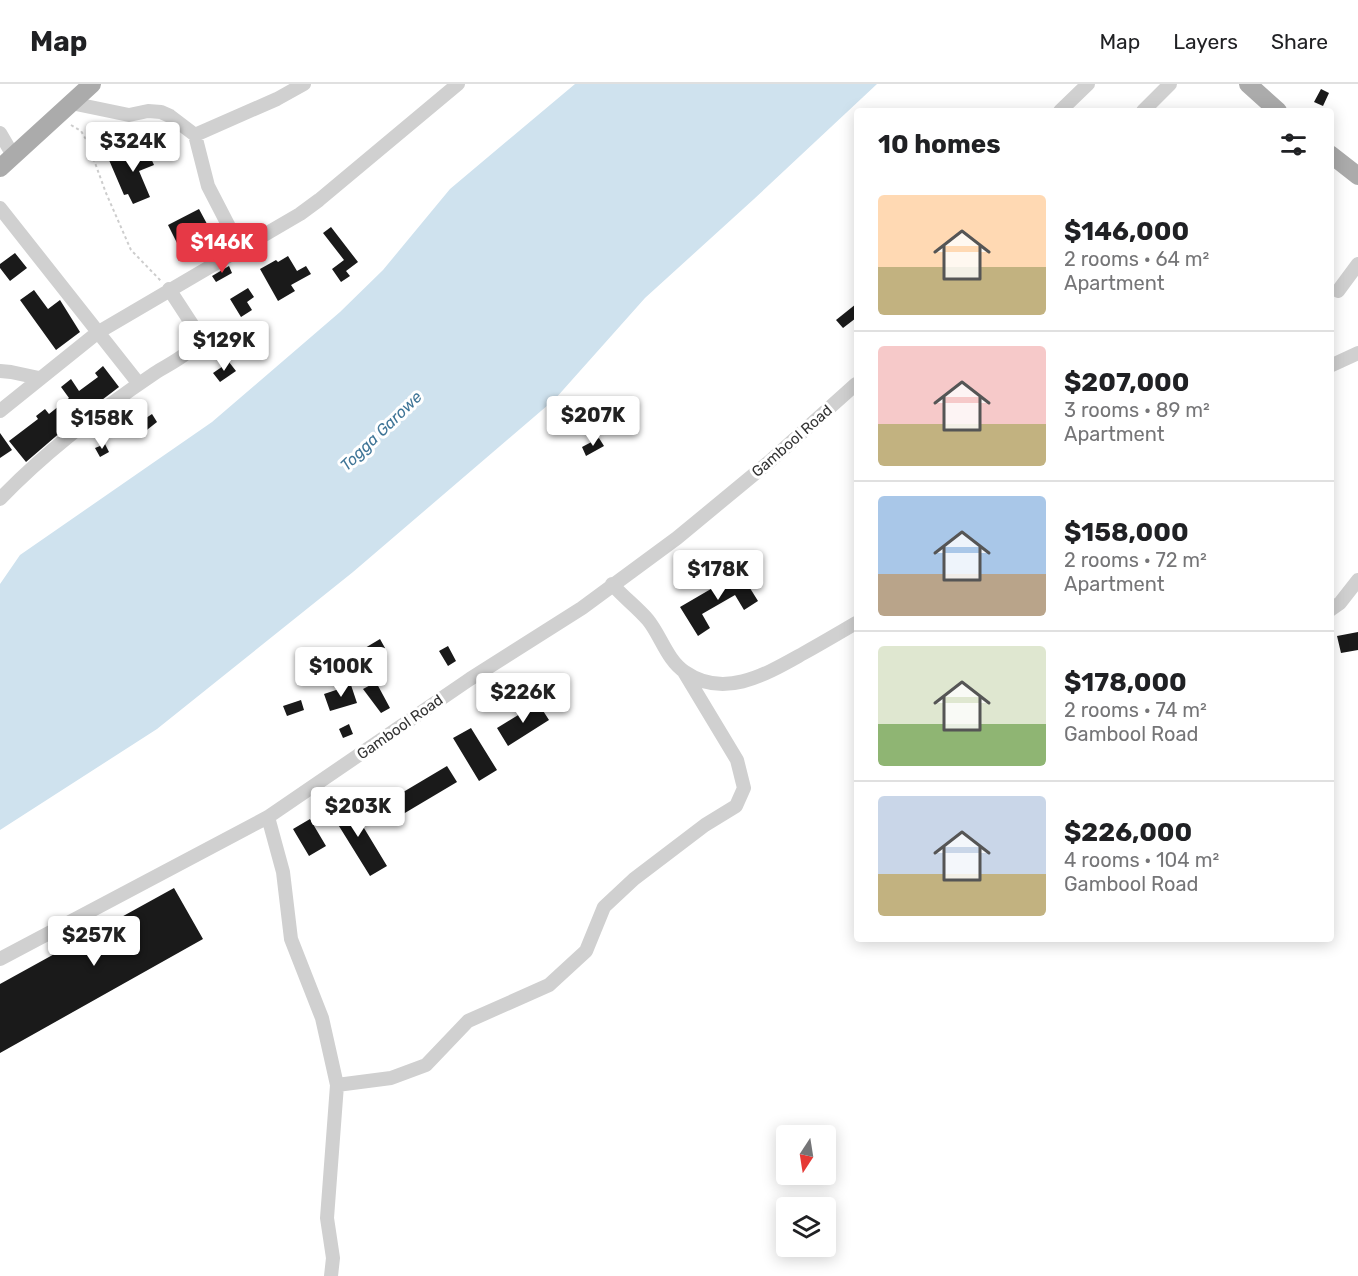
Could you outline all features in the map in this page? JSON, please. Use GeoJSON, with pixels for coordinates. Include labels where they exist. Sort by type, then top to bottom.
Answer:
{"type":"FeatureCollection","features":[{"type":"Feature","properties":{"kind":"main road"},"geometry":{"type":"LineString","coordinates":[[7,162],[93,84]]}},
{"type":"Feature","properties":{"kind":"main road"},"geometry":{"type":"LineString","coordinates":[[1248,84],[1275,108]]}},
{"type":"Feature","properties":{"kind":"main road"},"geometry":{"type":"LineString","coordinates":[[1334,157],[1358,176]]}},
{"type":"Feature","properties":{"kind":"street"},"geometry":{"type":"LineString","coordinates":[[195,135],[277,99],[304,84]]}},
{"type":"Feature","properties":{"kind":"street"},"geometry":{"type":"LineString","coordinates":[[0,411],[97,333],[291,219],[319,200],[458,84]]}},
{"type":"Feature","properties":{"kind":"street"},"geometry":{"type":"LineString","coordinates":[[1063,108],[1088,84]]}},
{"type":"Feature","properties":{"kind":"street"},"geometry":{"type":"LineString","coordinates":[[1146,108],[1170,84]]}},
{"type":"Feature","properties":{"kind":"street"},"geometry":{"type":"LineString","coordinates":[[65,109],[129,115],[148,111],[161,112],[171,116],[195,135],[208,186],[240,248]]}},
{"type":"Feature","properties":{"kind":"street"},"geometry":{"type":"LineString","coordinates":[[0,133],[7,162]]}},
{"type":"Feature","properties":{"kind":"street"},"geometry":{"type":"LineString","coordinates":[[0,208],[139,384]]}},
{"type":"Feature","properties":{"kind":"street"},"geometry":{"type":"LineString","coordinates":[[1338,291],[1358,264]]}},
{"type":"Feature","properties":{"kind":"street"},"geometry":{"type":"LineString","coordinates":[[0,499],[47,454],[139,384],[194,347],[199,334],[169,289]]}},
{"type":"Feature","properties":{"kind":"street"},"geometry":{"type":"LineString","coordinates":[[1334,364],[1358,353]]}},
{"type":"Feature","properties":{"kind":"street"},"geometry":{"type":"LineString","coordinates":[[0,371],[39,378]]}},
{"type":"Feature","properties":{"kind":"street","name":"Gambool Road"},"geometry":{"type":"LineString","coordinates":[[0,959],[268,817],[470,679],[582,608],[677,538],[769,462],[854,386]]}},
{"type":"Feature","properties":{"kind":"street"},"geometry":{"type":"LineString","coordinates":[[1334,607],[1358,580]]}},
{"type":"Feature","properties":{"kind":"street"},"geometry":{"type":"LineString","coordinates":[[337,1084],[391,1078],[426,1065],[468,1021],[549,985],[586,951],[604,907],[634,879],[705,825],[736,806],[744,788],[737,760],[684,672],[672,659],[649,621],[612,584]]}},
{"type":"Feature","properties":{"kind":"street"},"geometry":{"type":"LineString","coordinates":[[684,672],[716,685],[744,681],[769,672],[854,624]]}},
{"type":"Feature","properties":{"kind":"street"},"geometry":{"type":"LineString","coordinates":[[268,817],[283,872],[291,939],[322,1018],[337,1084],[327,1218],[333,1258],[331,1276]]}},
{"type":"Feature","properties":{"kind":"path"},"geometry":{"type":"LineString","coordinates":[[65,109],[87,141],[106,193],[131,250],[169,289]]}},
{"type":"Feature","properties":{"kind":"water","name":"Togga Garowe"},"geometry":{"type":"Polygon","coordinates":[[[575,84],[877,84],[645,298],[555,399],[353,572],[157,729],[0,830],[0,584],[20,555],[212,422],[340,312],[383,270],[450,189],[575,84]]]}},
{"type":"Feature","properties":{"kind":"building"},"geometry":{"type":"Polygon","coordinates":[[[1321,89],[1329,93],[1323,106],[1314,102],[1321,89]]]}},
{"type":"Feature","properties":{"kind":"building"},"geometry":{"type":"Polygon","coordinates":[[[145,145],[154,165],[139,171],[150,197],[133,204],[128,194],[124,195],[109,160],[145,145]]]}},
{"type":"Feature","properties":{"kind":"building"},"geometry":{"type":"Polygon","coordinates":[[[199,209],[221,250],[205,259],[193,239],[179,247],[168,225],[199,209]]]}},
{"type":"Feature","properties":{"kind":"building"},"geometry":{"type":"Polygon","coordinates":[[[331,227],[358,262],[346,271],[350,276],[341,282],[332,269],[344,260],[323,233],[331,227]]]}},
{"type":"Feature","properties":{"kind":"building"},"geometry":{"type":"Polygon","coordinates":[[[15,253],[27,268],[10,281],[0,268],[0,264],[15,253]]]}},
{"type":"Feature","properties":{"kind":"building"},"geometry":{"type":"Polygon","coordinates":[[[288,256],[297,271],[306,266],[311,274],[291,285],[295,291],[278,301],[260,269],[288,256]]]}},
{"type":"Feature","properties":{"kind":"building"},"geometry":{"type":"Polygon","coordinates":[[[229,266],[232,273],[216,282],[212,276],[229,266]]]}},
{"type":"Feature","properties":{"kind":"building"},"geometry":{"type":"Polygon","coordinates":[[[248,288],[254,297],[247,302],[252,310],[241,317],[230,299],[248,288]]]}},
{"type":"Feature","properties":{"kind":"building"},"geometry":{"type":"Polygon","coordinates":[[[34,290],[48,309],[60,300],[80,332],[56,350],[20,300],[34,290]]]}},
{"type":"Feature","properties":{"kind":"building"},"geometry":{"type":"Polygon","coordinates":[[[854,306],[854,320],[843,328],[836,320],[854,306]]]}},
{"type":"Feature","properties":{"kind":"building"},"geometry":{"type":"Polygon","coordinates":[[[229,362],[236,371],[220,382],[213,373],[229,362]]]}},
{"type":"Feature","properties":{"kind":"building"},"geometry":{"type":"Polygon","coordinates":[[[103,366],[119,387],[69,425],[26,462],[9,441],[38,419],[36,416],[45,409],[49,414],[69,398],[61,387],[71,379],[79,391],[98,377],[95,373],[103,366]]]}},
{"type":"Feature","properties":{"kind":"building"},"geometry":{"type":"Polygon","coordinates":[[[152,414],[157,422],[143,433],[137,424],[152,414]]]}},
{"type":"Feature","properties":{"kind":"building"},"geometry":{"type":"Polygon","coordinates":[[[0,433],[12,450],[0,458],[0,433]]]}},
{"type":"Feature","properties":{"kind":"building"},"geometry":{"type":"Polygon","coordinates":[[[599,438],[604,446],[586,456],[582,447],[599,438]]]}},
{"type":"Feature","properties":{"kind":"building"},"geometry":{"type":"Polygon","coordinates":[[[105,444],[109,452],[100,457],[95,448],[105,444]]]}},
{"type":"Feature","properties":{"kind":"building"},"geometry":{"type":"Polygon","coordinates":[[[740,572],[758,601],[744,610],[735,595],[702,614],[710,628],[698,636],[680,607],[740,572]]]}},
{"type":"Feature","properties":{"kind":"building"},"geometry":{"type":"Polygon","coordinates":[[[1358,632],[1358,650],[1341,653],[1337,636],[1358,632]]]}},
{"type":"Feature","properties":{"kind":"building"},"geometry":{"type":"Polygon","coordinates":[[[380,639],[385,648],[371,659],[365,648],[380,639]]]}},
{"type":"Feature","properties":{"kind":"building"},"geometry":{"type":"Polygon","coordinates":[[[448,646],[456,661],[448,666],[439,651],[448,646]]]}},
{"type":"Feature","properties":{"kind":"building"},"geometry":{"type":"Polygon","coordinates":[[[376,682],[390,708],[381,713],[363,689],[376,682]]]}},
{"type":"Feature","properties":{"kind":"building"},"geometry":{"type":"Polygon","coordinates":[[[351,685],[357,703],[330,711],[324,694],[351,685]]]}},
{"type":"Feature","properties":{"kind":"building"},"geometry":{"type":"Polygon","coordinates":[[[301,700],[304,710],[287,716],[283,706],[301,700]]]}},
{"type":"Feature","properties":{"kind":"building"},"geometry":{"type":"Polygon","coordinates":[[[538,703],[549,720],[508,746],[497,728],[538,703]]]}},
{"type":"Feature","properties":{"kind":"building"},"geometry":{"type":"Polygon","coordinates":[[[349,724],[353,734],[343,738],[339,729],[349,724]]]}},
{"type":"Feature","properties":{"kind":"building"},"geometry":{"type":"Polygon","coordinates":[[[471,728],[497,770],[479,781],[453,738],[471,728]]]}},
{"type":"Feature","properties":{"kind":"building"},"geometry":{"type":"Polygon","coordinates":[[[447,766],[457,782],[388,823],[378,807],[447,766]]]}},
{"type":"Feature","properties":{"kind":"building"},"geometry":{"type":"Polygon","coordinates":[[[347,800],[387,866],[370,876],[329,810],[347,800]]]}},
{"type":"Feature","properties":{"kind":"building"},"geometry":{"type":"Polygon","coordinates":[[[310,819],[326,846],[309,856],[293,829],[310,819]]]}},
{"type":"Feature","properties":{"kind":"building"},"geometry":{"type":"Polygon","coordinates":[[[174,888],[203,939],[0,1053],[0,984],[174,888]]]}}]}
